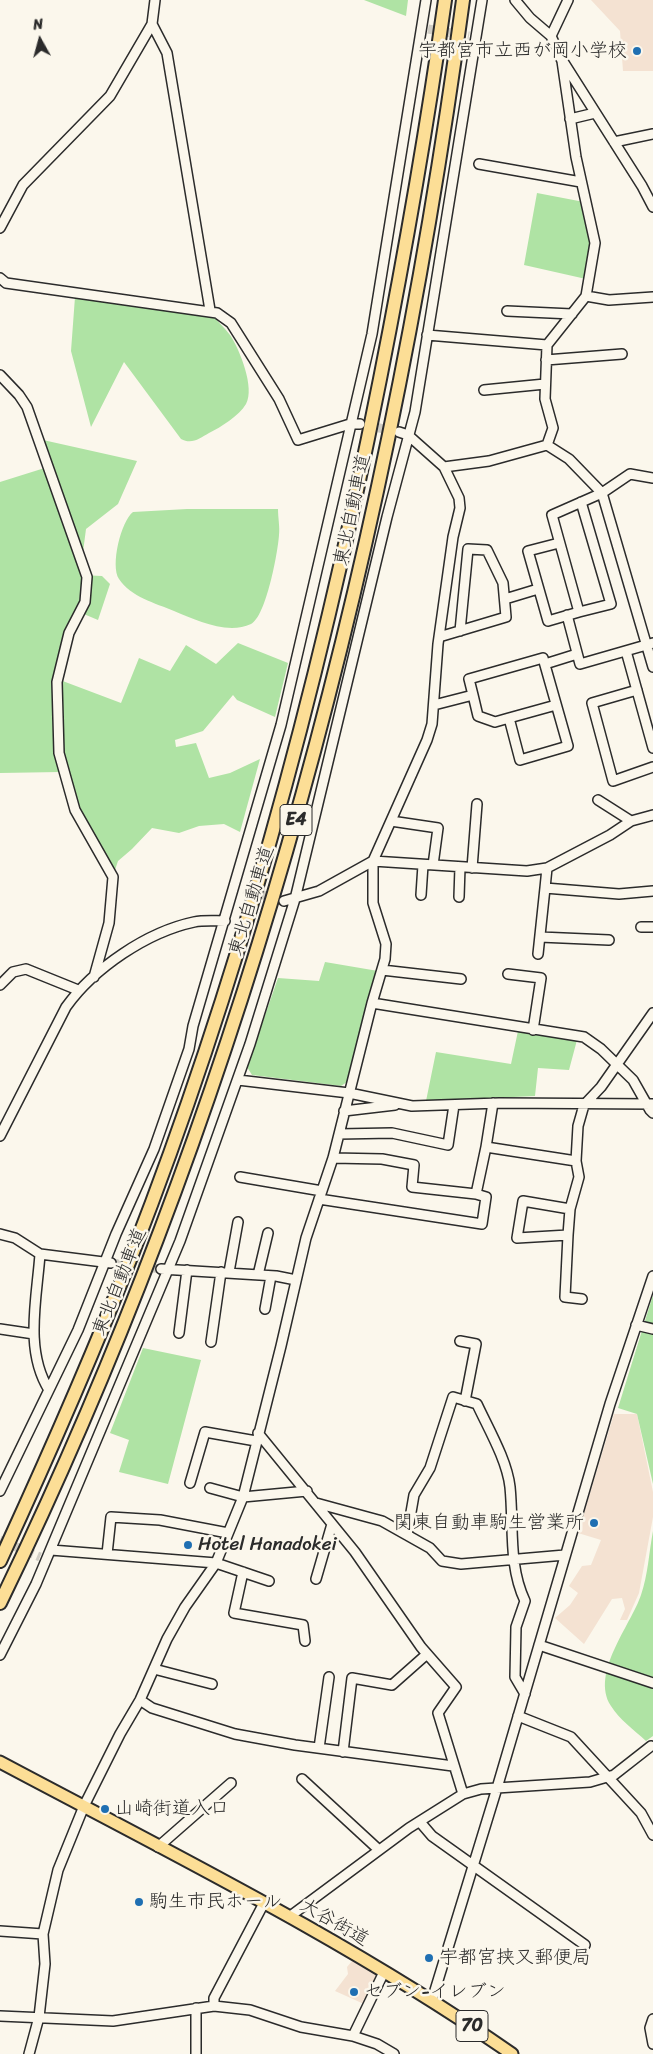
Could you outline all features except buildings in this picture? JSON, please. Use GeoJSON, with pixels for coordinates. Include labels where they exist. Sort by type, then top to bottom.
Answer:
{"type":"FeatureCollection","features":[{"type":"Feature","properties":{"kind":"highway","name":"東北自動車道"},"geometry":{"type":"LineString","coordinates":[[0,1560],[54,1441],[133,1252],[213,1027],[281,804],[318,664],[364,463],[400,280],[444,0]]}},
{"type":"Feature","properties":{"kind":"highway","name":"東北自動車道"},"geometry":{"type":"LineString","coordinates":[[0,1602],[72,1448],[150,1258],[231,1032],[279,878],[334,677],[382,468],[433,197],[463,0]]}},
{"type":"Feature","properties":{"kind":"main road","name":"大谷街道"},"geometry":{"type":"LineString","coordinates":[[0,1762],[289,1917],[432,2000],[512,2054]]}},
{"type":"Feature","properties":{"kind":"street"},"geometry":{"type":"LineString","coordinates":[[0,228],[23,185],[110,96],[152,24],[155,0]]}},
{"type":"Feature","properties":{"kind":"street"},"geometry":{"type":"LineString","coordinates":[[0,1491],[78,1330],[108,1263],[154,1149],[189,1049],[193,1026],[225,921],[240,888],[281,725],[372,334],[425,28],[426,0]]}},
{"type":"Feature","properties":{"kind":"street"},"geometry":{"type":"LineString","coordinates":[[0,1655],[43,1558],[51,1550],[238,1080],[295,899],[403,434],[415,412],[473,34],[482,0]]}},
{"type":"Feature","properties":{"kind":"street"},"geometry":{"type":"LineString","coordinates":[[515,0],[530,18],[551,36],[562,61],[653,207]]}},
{"type":"Feature","properties":{"kind":"street"},"geometry":{"type":"LineString","coordinates":[[551,36],[568,0]]}},
{"type":"Feature","properties":{"kind":"street"},"geometry":{"type":"LineString","coordinates":[[152,24],[167,53],[210,310]]}},
{"type":"Feature","properties":{"kind":"street"},"geometry":{"type":"LineString","coordinates":[[547,445],[553,428],[545,399],[547,345],[586,296],[596,244],[581,182],[562,61]]}},
{"type":"Feature","properties":{"kind":"street"},"geometry":{"type":"LineString","coordinates":[[570,119],[594,113]]}},
{"type":"Feature","properties":{"kind":"street"},"geometry":{"type":"LineString","coordinates":[[614,142],[653,134]]}},
{"type":"Feature","properties":{"kind":"street"},"geometry":{"type":"LineString","coordinates":[[479,164],[581,182]]}},
{"type":"Feature","properties":{"kind":"street"},"geometry":{"type":"LineString","coordinates":[[0,278],[6,283],[210,310],[231,323],[279,399],[298,440],[350,424],[360,424]]}},
{"type":"Feature","properties":{"kind":"street"},"geometry":{"type":"LineString","coordinates":[[586,296],[608,300],[653,297]]}},
{"type":"Feature","properties":{"kind":"street"},"geometry":{"type":"LineString","coordinates":[[507,311],[572,314]]}},
{"type":"Feature","properties":{"kind":"street"},"geometry":{"type":"LineString","coordinates":[[427,335],[547,345]]}},
{"type":"Feature","properties":{"kind":"street"},"geometry":{"type":"LineString","coordinates":[[546,360],[622,354]]}},
{"type":"Feature","properties":{"kind":"street"},"geometry":{"type":"LineString","coordinates":[[0,375],[19,395],[27,407],[87,577],[84,602],[68,633],[58,682],[59,753],[74,810],[113,877],[109,923],[94,977]]}},
{"type":"Feature","properties":{"kind":"street"},"geometry":{"type":"LineString","coordinates":[[484,390],[545,384]]}},
{"type":"Feature","properties":{"kind":"street"},"geometry":{"type":"LineString","coordinates":[[29,2054],[39,2017],[45,1964],[43,1934],[58,1870],[84,1806],[120,1734],[140,1700],[185,1607],[216,1563],[243,1497],[306,1238],[333,1158],[385,959],[386,944],[373,903],[373,862],[427,740],[432,724],[439,637],[453,537],[460,508],[456,492],[444,467],[403,434]]}},
{"type":"Feature","properties":{"kind":"street"},"geometry":{"type":"LineString","coordinates":[[444,467],[489,461],[547,445],[569,459],[602,493],[650,643],[653,667]]}},
{"type":"Feature","properties":{"kind":"street"},"geometry":{"type":"LineString","coordinates":[[579,612],[552,515],[602,493],[630,474],[653,478]]}},
{"type":"Feature","properties":{"kind":"street"},"geometry":{"type":"LineString","coordinates":[[559,543],[528,551],[548,621],[611,604],[581,502]]}},
{"type":"Feature","properties":{"kind":"street"},"geometry":{"type":"LineString","coordinates":[[439,637],[460,631],[506,617],[503,583],[487,550],[468,549],[460,631]]}},
{"type":"Feature","properties":{"kind":"street"},"geometry":{"type":"LineString","coordinates":[[505,599],[538,589]]}},
{"type":"Feature","properties":{"kind":"street"},"geometry":{"type":"LineString","coordinates":[[567,616],[580,664],[650,643]]}},
{"type":"Feature","properties":{"kind":"street"},"geometry":{"type":"LineString","coordinates":[[626,650],[653,748]]}},
{"type":"Feature","properties":{"kind":"street"},"geometry":{"type":"LineString","coordinates":[[545,664],[577,654]]}},
{"type":"Feature","properties":{"kind":"street"},"geometry":{"type":"LineString","coordinates":[[509,718],[520,760],[568,746],[543,658],[469,679],[478,716],[495,722],[509,718],[556,705]]}},
{"type":"Feature","properties":{"kind":"street"},"geometry":{"type":"LineString","coordinates":[[637,690],[592,703],[613,780],[653,767]]}},
{"type":"Feature","properties":{"kind":"street"},"geometry":{"type":"LineString","coordinates":[[434,705],[473,695]]}},
{"type":"Feature","properties":{"kind":"street"},"geometry":{"type":"LineString","coordinates":[[598,800],[631,822]]}},
{"type":"Feature","properties":{"kind":"street"},"geometry":{"type":"LineString","coordinates":[[472,868],[477,804]]}},
{"type":"Feature","properties":{"kind":"street"},"geometry":{"type":"LineString","coordinates":[[284,901],[319,891],[373,862],[527,871],[547,868],[631,822],[653,815]]}},
{"type":"Feature","properties":{"kind":"street"},"geometry":{"type":"LineString","coordinates":[[391,821],[438,828],[421,895]]}},
{"type":"Feature","properties":{"kind":"street"},"geometry":{"type":"LineString","coordinates":[[459,897],[460,867]]}},
{"type":"Feature","properties":{"kind":"street"},"geometry":{"type":"LineString","coordinates":[[538,954],[547,868]]}},
{"type":"Feature","properties":{"kind":"street"},"geometry":{"type":"LineString","coordinates":[[545,888],[619,894],[653,891]]}},
{"type":"Feature","properties":{"kind":"street"},"geometry":{"type":"LineString","coordinates":[[0,1136],[66,1007],[78,990],[132,946],[193,922],[225,921]]}},
{"type":"Feature","properties":{"kind":"street"},"geometry":{"type":"LineString","coordinates":[[641,928],[653,927]]}},
{"type":"Feature","properties":{"kind":"street"},"geometry":{"type":"LineString","coordinates":[[540,937],[609,940]]}},
{"type":"Feature","properties":{"kind":"street"},"geometry":{"type":"LineString","coordinates":[[0,985],[13,972],[26,969],[78,990]]}},
{"type":"Feature","properties":{"kind":"street"},"geometry":{"type":"LineString","coordinates":[[382,970],[462,979]]}},
{"type":"Feature","properties":{"kind":"street"},"geometry":{"type":"LineString","coordinates":[[508,974],[541,978],[533,1030]]}},
{"type":"Feature","properties":{"kind":"street"},"geometry":{"type":"LineString","coordinates":[[372,1003],[584,1037],[601,1049],[633,1080],[653,1113]]}},
{"type":"Feature","properties":{"kind":"street"},"geometry":{"type":"LineString","coordinates":[[582,1299],[565,1297],[570,1209],[578,1177],[576,1161],[578,1126],[584,1105],[601,1087],[653,1013]]}},
{"type":"Feature","properties":{"kind":"street"},"geometry":{"type":"LineString","coordinates":[[238,1080],[349,1093],[412,1106],[493,1103],[649,1104]]}},
{"type":"Feature","properties":{"kind":"street"},"geometry":{"type":"LineString","coordinates":[[476,1194],[493,1103]]}},
{"type":"Feature","properties":{"kind":"street"},"geometry":{"type":"LineString","coordinates":[[344,1111],[403,1104]]}},
{"type":"Feature","properties":{"kind":"street"},"geometry":{"type":"LineString","coordinates":[[339,1134],[392,1133],[448,1145],[454,1105]]}},
{"type":"Feature","properties":{"kind":"street"},"geometry":{"type":"LineString","coordinates":[[486,1147],[576,1161]]}},
{"type":"Feature","properties":{"kind":"street"},"geometry":{"type":"LineString","coordinates":[[240,1177],[320,1195],[482,1224],[486,1197],[476,1194],[412,1187],[414,1165],[382,1158],[333,1158]]}},
{"type":"Feature","properties":{"kind":"street"},"geometry":{"type":"LineString","coordinates":[[568,1235],[517,1238],[523,1201],[570,1209]]}},
{"type":"Feature","properties":{"kind":"street"},"geometry":{"type":"LineString","coordinates":[[211,1342],[225,1272],[238,1222]]}},
{"type":"Feature","properties":{"kind":"street"},"geometry":{"type":"LineString","coordinates":[[258,1275],[268,1233]]}},
{"type":"Feature","properties":{"kind":"street"},"geometry":{"type":"LineString","coordinates":[[0,1234],[15,1238],[40,1254],[108,1263]]}},
{"type":"Feature","properties":{"kind":"street"},"geometry":{"type":"LineString","coordinates":[[40,1254],[34,1334],[36,1357],[41,1378],[48,1390]]}},
{"type":"Feature","properties":{"kind":"street"},"geometry":{"type":"LineString","coordinates":[[164,1269],[225,1272],[296,1280]]}},
{"type":"Feature","properties":{"kind":"street"},"geometry":{"type":"LineString","coordinates":[[179,1334],[187,1270]]}},
{"type":"Feature","properties":{"kind":"street"},"geometry":{"type":"LineString","coordinates":[[265,1308],[271,1276]]}},
{"type":"Feature","properties":{"kind":"street"},"geometry":{"type":"LineString","coordinates":[[432,2000],[497,1788],[610,1404],[653,1276]]}},
{"type":"Feature","properties":{"kind":"street"},"geometry":{"type":"LineString","coordinates":[[636,1324],[653,1330]]}},
{"type":"Feature","properties":{"kind":"street"},"geometry":{"type":"LineString","coordinates":[[0,1330],[34,1334]]}},
{"type":"Feature","properties":{"kind":"street"},"geometry":{"type":"LineString","coordinates":[[460,1341],[476,1344],[465,1400]]}},
{"type":"Feature","properties":{"kind":"street"},"geometry":{"type":"LineString","coordinates":[[407,1535],[414,1495],[430,1468],[453,1397],[477,1404],[507,1470],[510,1486],[513,1558],[519,1589],[524,1601],[516,1627],[515,1677],[525,1694]]}},
{"type":"Feature","properties":{"kind":"street"},"geometry":{"type":"LineString","coordinates":[[190,1483],[205,1432],[257,1437],[306,1491],[427,1654],[456,1687],[438,1713],[463,1794]]}},
{"type":"Feature","properties":{"kind":"street"},"geometry":{"type":"LineString","coordinates":[[210,1488],[243,1497],[306,1491]]}},
{"type":"Feature","properties":{"kind":"street"},"geometry":{"type":"LineString","coordinates":[[316,1503],[382,1521],[430,1548],[442,1561],[461,1564],[513,1558],[566,1555]]}},
{"type":"Feature","properties":{"kind":"street"},"geometry":{"type":"LineString","coordinates":[[107,1554],[111,1517],[160,1520],[228,1533]]}},
{"type":"Feature","properties":{"kind":"street"},"geometry":{"type":"LineString","coordinates":[[316,1579],[332,1524]]}},
{"type":"Feature","properties":{"kind":"street"},"geometry":{"type":"LineString","coordinates":[[51,1550],[216,1563],[269,1581]]}},
{"type":"Feature","properties":{"kind":"street"},"geometry":{"type":"LineString","coordinates":[[243,1572],[234,1612],[303,1624],[305,1641]]}},
{"type":"Feature","properties":{"kind":"street"},"geometry":{"type":"LineString","coordinates":[[539,1645],[653,1682]]}},
{"type":"Feature","properties":{"kind":"street"},"geometry":{"type":"LineString","coordinates":[[343,1752],[352,1678],[392,1685],[427,1654]]}},
{"type":"Feature","properties":{"kind":"street"},"geometry":{"type":"LineString","coordinates":[[154,1669],[212,1684]]}},
{"type":"Feature","properties":{"kind":"street"},"geometry":{"type":"LineString","coordinates":[[319,1748],[329,1677]]}},
{"type":"Feature","properties":{"kind":"street"},"geometry":{"type":"LineString","coordinates":[[140,1700],[152,1708],[235,1734],[343,1752],[454,1766]]}},
{"type":"Feature","properties":{"kind":"street"},"geometry":{"type":"LineString","coordinates":[[518,1716],[572,1737],[641,1814],[653,1835]]}},
{"type":"Feature","properties":{"kind":"street"},"geometry":{"type":"LineString","coordinates":[[289,1917],[379,1850],[463,1794],[481,1789],[590,1782],[614,1774],[651,1746]]}},
{"type":"Feature","properties":{"kind":"street"},"geometry":{"type":"LineString","coordinates":[[302,1779],[379,1850]]}},
{"type":"Feature","properties":{"kind":"street"},"geometry":{"type":"LineString","coordinates":[[158,1847],[231,1783]]}},
{"type":"Feature","properties":{"kind":"street"},"geometry":{"type":"LineString","coordinates":[[420,1822],[432,1836],[585,1945]]}},
{"type":"Feature","properties":{"kind":"street"},"geometry":{"type":"LineString","coordinates":[[214,2006],[214,1998],[264,1904]]}},
{"type":"Feature","properties":{"kind":"street"},"geometry":{"type":"LineString","coordinates":[[0,1931],[43,1934]]}},
{"type":"Feature","properties":{"kind":"street"},"geometry":{"type":"LineString","coordinates":[[353,2036],[384,1972]]}},
{"type":"Feature","properties":{"kind":"street"},"geometry":{"type":"LineString","coordinates":[[0,2016],[113,2020],[214,2006],[250,2010],[301,2027],[353,2036],[377,2044],[394,2054]]}},
{"type":"Feature","properties":{"kind":"street"},"geometry":{"type":"LineString","coordinates":[[196,2008],[196,2054]]}},
{"type":"Feature","properties":{"kind":"street"},"geometry":{"type":"LineString","coordinates":[[653,2019],[650,2028],[653,2044]]}},
{"type":"Feature","properties":{"kind":"shaded area","name":"宇都宮市立西が岡小学校"},"geometry":{"type":"Polygon","coordinates":[[[591,0],[653,0],[653,71],[623,71],[620,31],[591,0]]]}},
{"type":"Feature","properties":{"kind":"shaded area","name":"関東自動車駒生営業所"},"geometry":{"type":"Polygon","coordinates":[[[614,1414],[637,1414],[653,1492],[653,1517],[639,1593],[627,1620],[620,1620],[625,1609],[622,1598],[612,1599],[584,1644],[555,1618],[570,1605],[578,1593],[569,1586],[582,1566],[591,1565],[601,1540],[578,1533],[614,1414]]]}},
{"type":"Feature","properties":{"kind":"shaded area"},"geometry":{"type":"Polygon","coordinates":[[[352,1961],[379,1976],[364,2004],[335,1991],[348,1974],[347,1967],[352,1961]]]}},
{"type":"Feature","properties":{"kind":"green space"},"geometry":{"type":"Polygon","coordinates":[[[364,0],[408,0],[406,16],[364,0]]]}},
{"type":"Feature","properties":{"kind":"green space"},"geometry":{"type":"Polygon","coordinates":[[[537,193],[584,202],[592,242],[586,279],[524,265],[537,193]]]}},
{"type":"Feature","properties":{"kind":"green space"},"geometry":{"type":"Polygon","coordinates":[[[75,297],[212,315],[230,335],[242,359],[249,389],[246,404],[234,417],[219,428],[196,440],[185,441],[181,439],[124,362],[91,427],[71,351],[75,297]]]}},
{"type":"Feature","properties":{"kind":"green space"},"geometry":{"type":"Polygon","coordinates":[[[43,440],[137,461],[118,504],[86,529],[80,575],[102,576],[110,584],[98,620],[79,612],[55,685],[53,733],[60,772],[0,773],[0,482],[51,466],[43,440]]]}},
{"type":"Feature","properties":{"kind":"green space"},"geometry":{"type":"Polygon","coordinates":[[[187,509],[278,509],[279,532],[274,569],[262,610],[251,624],[232,628],[202,622],[144,599],[130,590],[119,579],[116,564],[118,544],[124,524],[133,512],[187,509]]]}},
{"type":"Feature","properties":{"kind":"green space"},"geometry":{"type":"Polygon","coordinates":[[[238,643],[288,663],[275,717],[237,700],[233,695],[203,731],[175,740],[176,747],[196,743],[209,778],[230,773],[260,759],[240,832],[224,824],[199,826],[179,833],[152,828],[118,861],[114,873],[72,802],[64,765],[60,680],[121,703],[139,658],[170,671],[186,645],[216,664],[238,643]]]}},
{"type":"Feature","properties":{"kind":"green space"},"geometry":{"type":"Polygon","coordinates":[[[325,962],[378,971],[347,1082],[341,1086],[252,1075],[247,1067],[278,978],[319,981],[325,962]]]}},
{"type":"Feature","properties":{"kind":"green space"},"geometry":{"type":"Polygon","coordinates":[[[518,1031],[577,1040],[569,1070],[538,1068],[535,1096],[426,1101],[436,1052],[511,1064],[518,1031]]]}},
{"type":"Feature","properties":{"kind":"green space"},"geometry":{"type":"Polygon","coordinates":[[[653,1295],[653,1484],[637,1414],[618,1408],[653,1295]]]}},
{"type":"Feature","properties":{"kind":"green space"},"geometry":{"type":"Polygon","coordinates":[[[143,1348],[201,1360],[168,1484],[119,1472],[129,1440],[110,1433],[143,1348]]]}},
{"type":"Feature","properties":{"kind":"green space"},"geometry":{"type":"Polygon","coordinates":[[[653,1531],[653,1736],[646,1741],[614,1711],[606,1693],[605,1679],[614,1649],[641,1595],[653,1531]]]}},
{"type":"Feature","properties":{"kind":"tunnel"},"geometry":{"type":"LineString","coordinates":[[428,29],[469,36]]}},
{"type":"Feature","properties":{"kind":"tunnel"},"geometry":{"type":"LineString","coordinates":[[365,425],[394,431]]}},
{"type":"Feature","properties":{"kind":"tunnel"},"geometry":{"type":"LineString","coordinates":[[244,889],[284,901]]}},
{"type":"Feature","properties":{"kind":"tunnel"},"geometry":{"type":"LineString","coordinates":[[111,1263],[161,1269]]}},
{"type":"Feature","properties":{"kind":"tunnel"},"geometry":{"type":"LineString","coordinates":[[0,1540],[40,1557]]}},
{"type":"Feature","properties":{"kind":"place","name":"宇都宮市立西が岡小学校"},"geometry":{"type":"Point","coordinates":[637,51]}},
{"type":"Feature","properties":{"kind":"place","name":"関東自動車駒生営業所"},"geometry":{"type":"Point","coordinates":[594,1523]}},
{"type":"Feature","properties":{"kind":"place","name":"Hotel Hanadokei"},"geometry":{"type":"Point","coordinates":[188,1545]}},
{"type":"Feature","properties":{"kind":"place","name":"山崎街道入口"},"geometry":{"type":"Point","coordinates":[105,1809]}},
{"type":"Feature","properties":{"kind":"place","name":"駒生市民ホール"},"geometry":{"type":"Point","coordinates":[139,1902]}},
{"type":"Feature","properties":{"kind":"place","name":"宇都宮挟又郵便局"},"geometry":{"type":"Point","coordinates":[429,1958]}},
{"type":"Feature","properties":{"kind":"place","name":"セブン-イレブン"},"geometry":{"type":"Point","coordinates":[354,1992]}}]}
